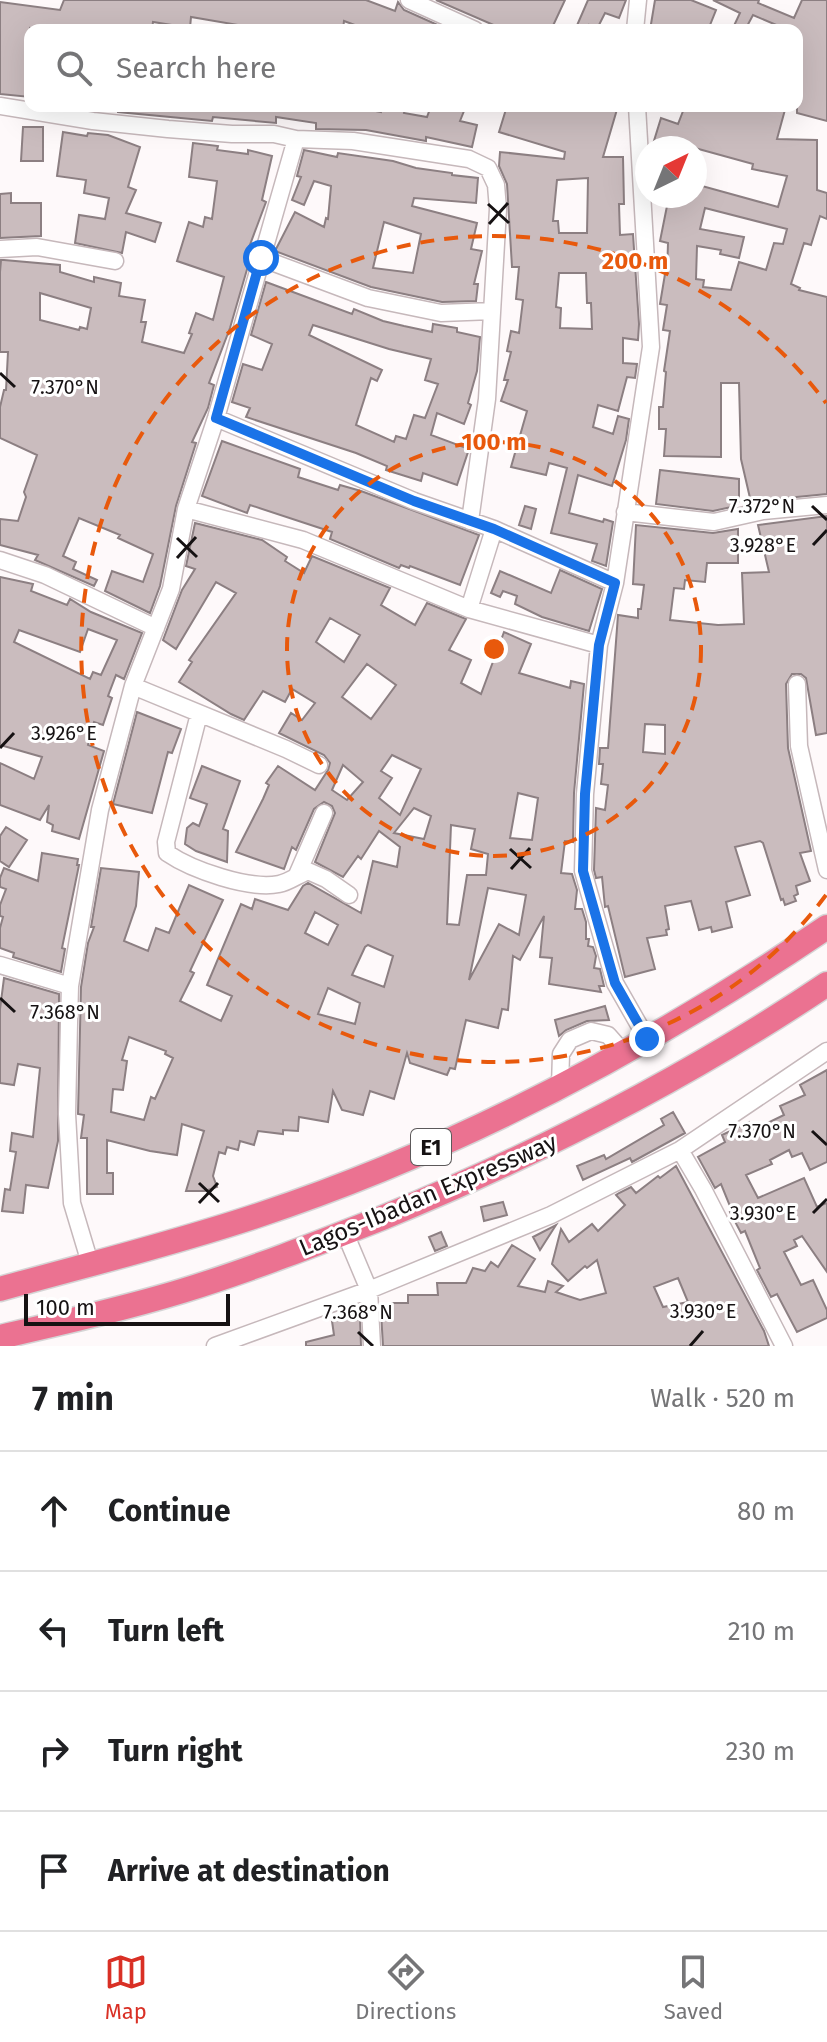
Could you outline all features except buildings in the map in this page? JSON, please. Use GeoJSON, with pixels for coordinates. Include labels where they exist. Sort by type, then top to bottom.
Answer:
{"type":"FeatureCollection","features":[{"type":"Feature","properties":{"kind":"highway","name":"Lagos-Ibadan Expressway"},"geometry":{"type":"LineString","coordinates":[[0,1289],[177,1242],[339,1186],[460,1135],[647,1039],[759,973],[827,927]]}},
{"type":"Feature","properties":{"kind":"highway","name":"Lagos-Ibadan Expressway"},"geometry":{"type":"LineString","coordinates":[[0,1337],[181,1291],[345,1233],[467,1183],[558,1141],[693,1067],[827,984]]}},
{"type":"Feature","properties":{"kind":"street"},"geometry":{"type":"LineString","coordinates":[[409,0],[462,24]]}},
{"type":"Feature","properties":{"kind":"street"},"geometry":{"type":"LineString","coordinates":[[636,24],[638,0]]}},
{"type":"Feature","properties":{"kind":"street"},"geometry":{"type":"LineString","coordinates":[[0,106],[24,109]]}},
{"type":"Feature","properties":{"kind":"street"},"geometry":{"type":"LineString","coordinates":[[44,112],[168,129],[353,141],[469,159],[488,168],[496,185],[498,209],[487,399],[470,521]]}},
{"type":"Feature","properties":{"kind":"street"},"geometry":{"type":"LineString","coordinates":[[637,112],[651,347],[615,583],[599,645],[585,794],[583,871],[615,983],[647,1039]]}},
{"type":"Feature","properties":{"kind":"street"},"geometry":{"type":"LineString","coordinates":[[90,1263],[72,1203],[67,1114],[70,986],[100,810],[133,686],[171,589],[186,509],[216,418],[296,139]]}},
{"type":"Feature","properties":{"kind":"street"},"geometry":{"type":"LineString","coordinates":[[0,249],[37,247],[115,261]]}},
{"type":"Feature","properties":{"kind":"street"},"geometry":{"type":"LineString","coordinates":[[261,258],[368,298],[441,313],[492,311]]}},
{"type":"Feature","properties":{"kind":"street"},"geometry":{"type":"LineString","coordinates":[[216,418],[414,501],[494,529],[615,583]]}},
{"type":"Feature","properties":{"kind":"street"},"geometry":{"type":"LineString","coordinates":[[625,512],[714,522],[763,511],[827,505]]}},
{"type":"Feature","properties":{"kind":"street"},"geometry":{"type":"LineString","coordinates":[[186,509],[303,540],[469,609],[599,645]]}},
{"type":"Feature","properties":{"kind":"street"},"geometry":{"type":"LineString","coordinates":[[469,609],[494,529]]}},
{"type":"Feature","properties":{"kind":"street"},"geometry":{"type":"LineString","coordinates":[[0,560],[45,575],[156,628]]}},
{"type":"Feature","properties":{"kind":"street"},"geometry":{"type":"LineString","coordinates":[[797,684],[799,746],[827,870]]}},
{"type":"Feature","properties":{"kind":"street"},"geometry":{"type":"LineString","coordinates":[[133,686],[319,765]]}},
{"type":"Feature","properties":{"kind":"street"},"geometry":{"type":"LineString","coordinates":[[199,714],[166,842],[167,853],[179,862],[219,877],[261,885],[281,884],[308,871],[349,895]]}},
{"type":"Feature","properties":{"kind":"street"},"geometry":{"type":"LineString","coordinates":[[297,875],[324,813]]}},
{"type":"Feature","properties":{"kind":"street"},"geometry":{"type":"LineString","coordinates":[[0,965],[70,986]]}},
{"type":"Feature","properties":{"kind":"street"},"geometry":{"type":"LineString","coordinates":[[560,1086],[561,1054],[570,1040],[591,1031],[608,1035],[623,1052]]}},
{"type":"Feature","properties":{"kind":"street"},"geometry":{"type":"LineString","coordinates":[[215,1346],[369,1290],[551,1215],[680,1150],[827,1051]]}},
{"type":"Feature","properties":{"kind":"street"},"geometry":{"type":"LineString","coordinates":[[680,1150],[710,1201],[784,1346]]}},
{"type":"Feature","properties":{"kind":"street"},"geometry":{"type":"LineString","coordinates":[[345,1233],[369,1290],[372,1346]]}},
{"type":"Feature","properties":{"kind":"route"},"geometry":{"type":"LineString","coordinates":[[261,258],[216,418],[414,501],[494,529],[615,583],[599,645],[585,794],[583,871],[615,983],[647,1039]]}}]}
